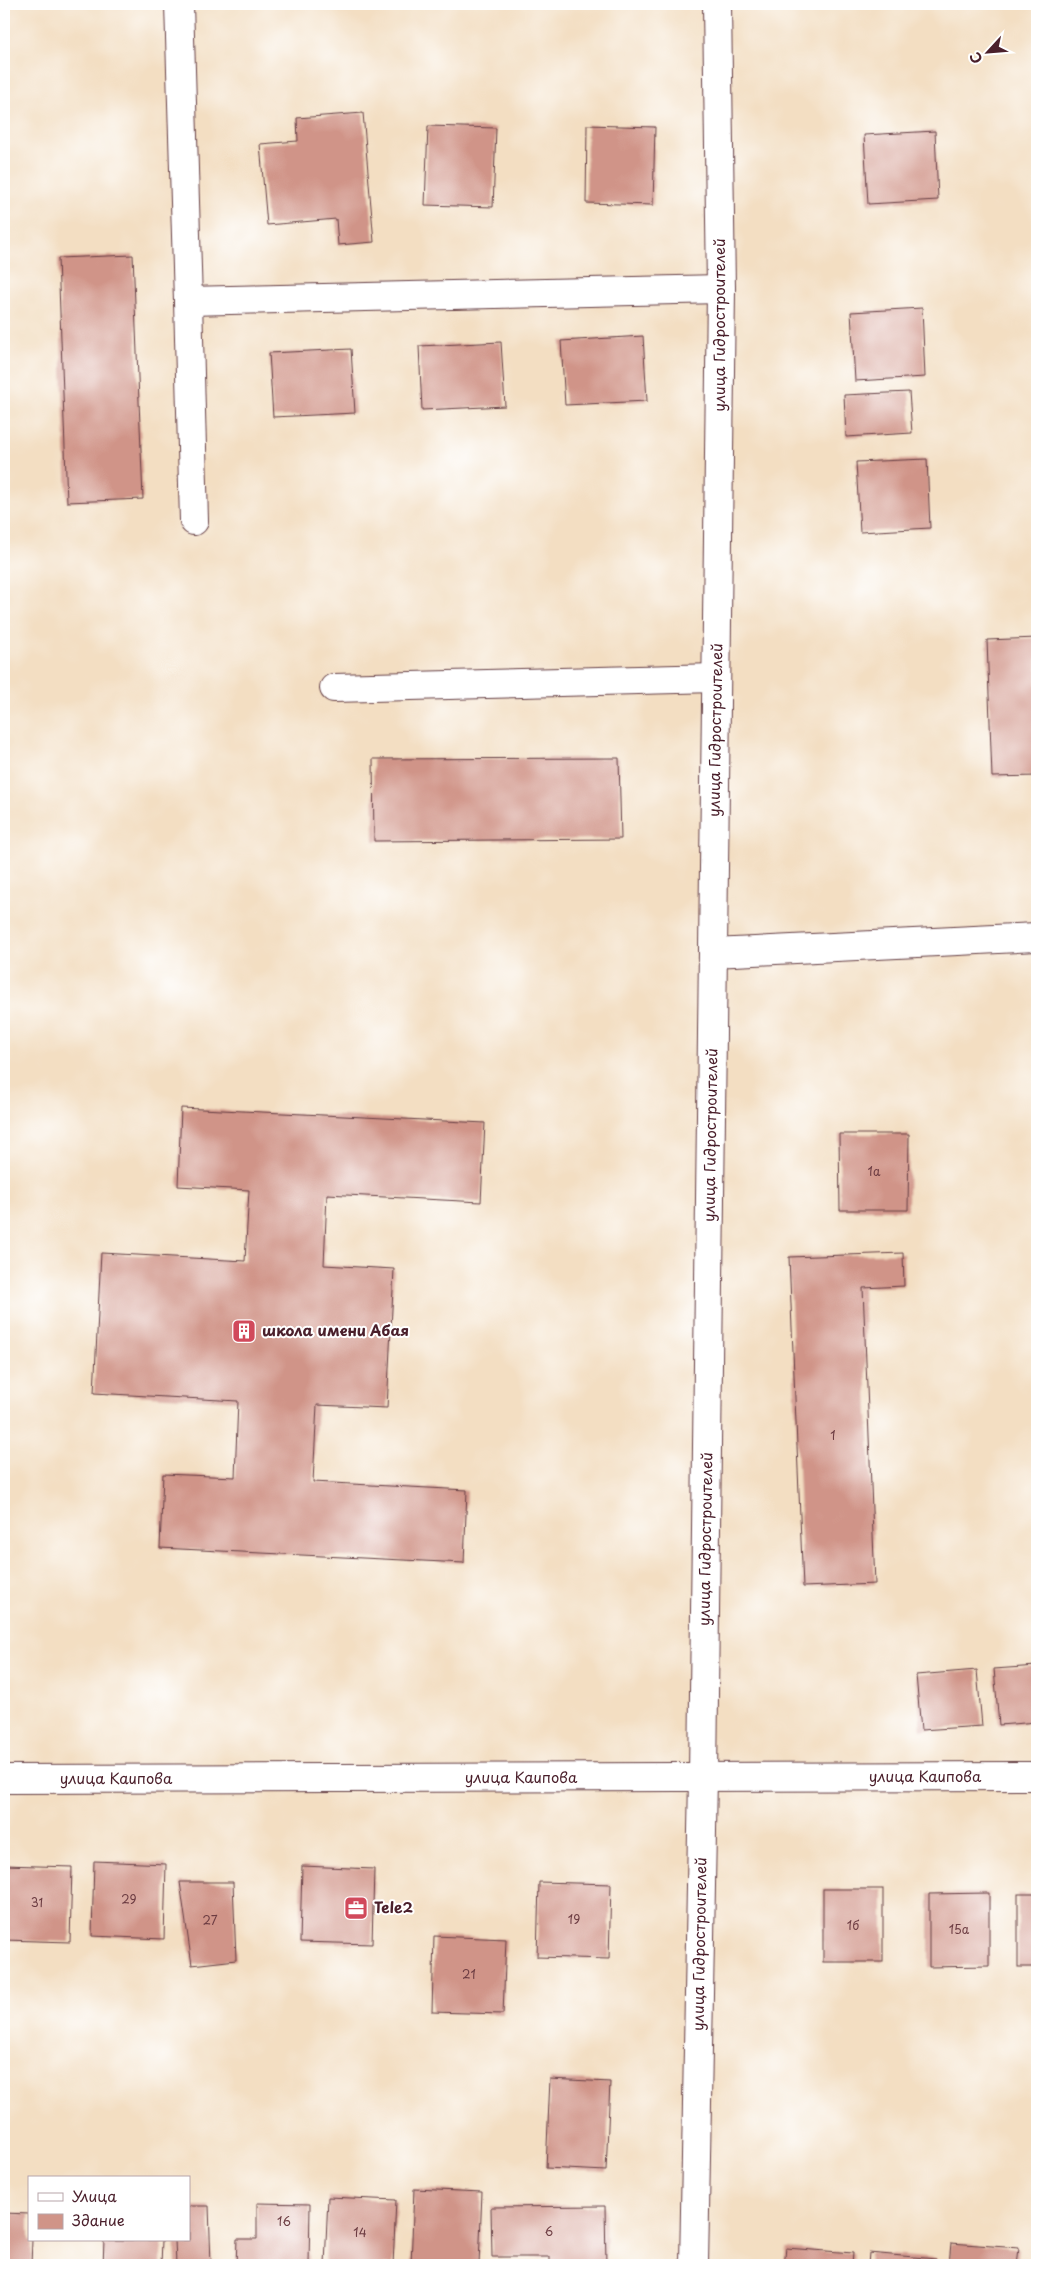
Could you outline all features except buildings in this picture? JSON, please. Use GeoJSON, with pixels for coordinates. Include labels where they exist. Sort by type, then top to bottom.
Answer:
{"type":"FeatureCollection","features":[{"type":"Feature","properties":{"kind":"street"},"geometry":{"type":"LineString","coordinates":[[178,4],[194,520]]}},
{"type":"Feature","properties":{"kind":"street","name":"улица Гидростроителей"},"geometry":{"type":"LineString","coordinates":[[694,2265],[703,1777],[721,289],[717,4]]}},
{"type":"Feature","properties":{"kind":"street"},"geometry":{"type":"LineString","coordinates":[[188,301],[721,289]]}},
{"type":"Feature","properties":{"kind":"street"},"geometry":{"type":"LineString","coordinates":[[334,688],[716,678]]}},
{"type":"Feature","properties":{"kind":"street"},"geometry":{"type":"LineString","coordinates":[[713,953],[1037,937]]}},
{"type":"Feature","properties":{"kind":"street","name":"улица Каипова"},"geometry":{"type":"LineString","coordinates":[[4,1779],[1037,1776]]}},
{"type":"Feature","properties":{"kind":"place","name":"школа имени Абая"},"geometry":{"type":"Point","coordinates":[244,1331]}},
{"type":"Feature","properties":{"kind":"place","name":"Tele2"},"geometry":{"type":"Point","coordinates":[356,1908]}}]}
